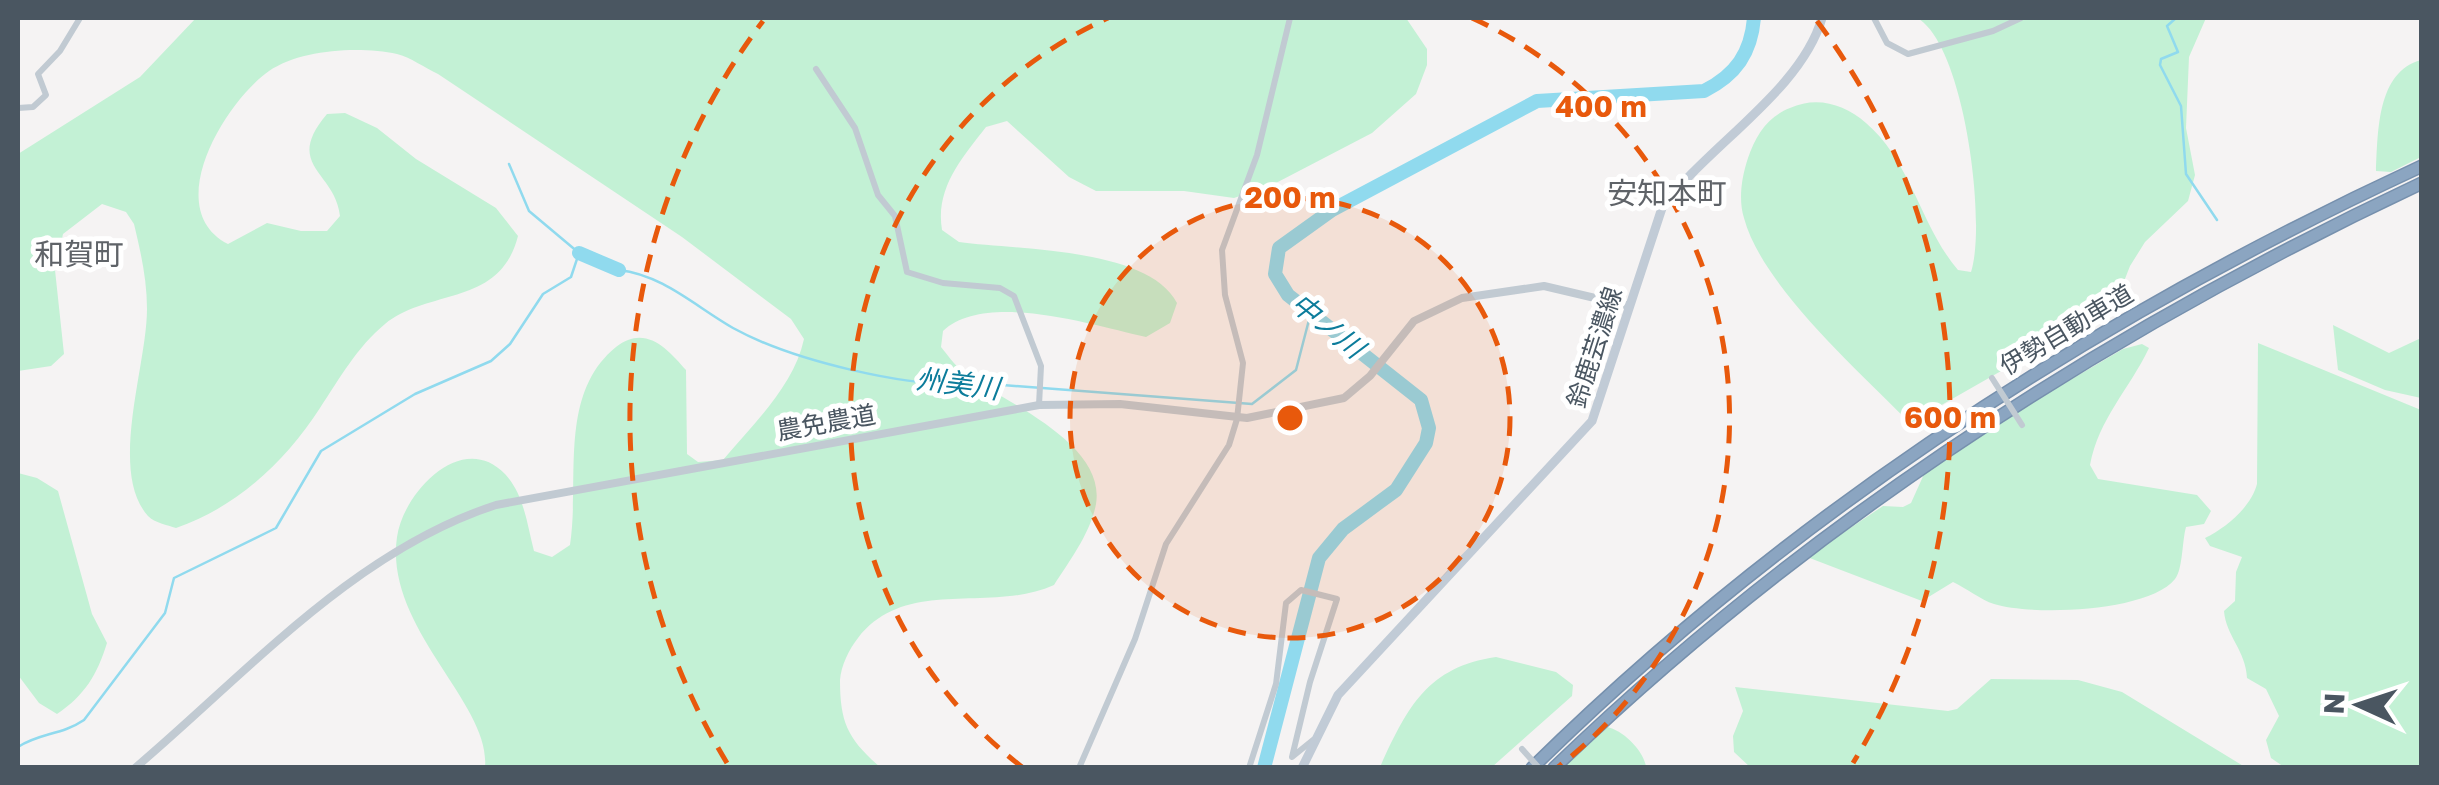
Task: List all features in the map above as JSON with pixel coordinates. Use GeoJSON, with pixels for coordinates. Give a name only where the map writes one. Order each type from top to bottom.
{"type":"FeatureCollection","features":[{"type":"Feature","properties":{"kind":"highway","name":"伊勢自動車道"},"geometry":{"type":"LineString","coordinates":[[1536,768],[1668,642],[1765,562],[1980,408],[2194,279],[2422,166]]}},
{"type":"Feature","properties":{"kind":"highway","name":"伊勢自動車道"},"geometry":{"type":"LineString","coordinates":[[1554,768],[1764,583],[1874,498],[1970,433],[2201,293],[2422,183]]}},
{"type":"Feature","properties":{"kind":"main road","name":"鈴鹿芸濃線"},"geometry":{"type":"LineString","coordinates":[[1302,768],[1338,695],[1592,422],[1662,208],[1679,184],[1791,73],[1809,51],[1822,18]]}},
{"type":"Feature","properties":{"kind":"street"},"geometry":{"type":"LineString","coordinates":[[18,108],[33,107],[46,95],[38,74],[60,51],[80,18]]}},
{"type":"Feature","properties":{"kind":"street"},"geometry":{"type":"LineString","coordinates":[[1079,768],[1130,650],[1166,544],[1229,445],[1238,414],[1243,363],[1225,294],[1222,250],[1257,155],[1290,18]]}},
{"type":"Feature","properties":{"kind":"street"},"geometry":{"type":"LineString","coordinates":[[1874,18],[1887,43],[1908,54],[1994,31],[2022,18]]}},
{"type":"Feature","properties":{"kind":"street"},"geometry":{"type":"LineString","coordinates":[[816,69],[854,128],[878,195],[895,216],[907,272],[943,283],[1000,288],[1014,296],[1040,366],[1039,405]]}},
{"type":"Feature","properties":{"kind":"street","name":"農免農道"},"geometry":{"type":"LineString","coordinates":[[134,768],[372,566],[458,517],[530,497],[1039,405],[1120,404],[1238,414],[1344,398],[1370,376],[1389,349],[1426,312],[1462,298],[1544,286],[1629,306]]}},
{"type":"Feature","properties":{"kind":"street"},"geometry":{"type":"LineString","coordinates":[[1992,378],[2022,425]]}},
{"type":"Feature","properties":{"kind":"street"},"geometry":{"type":"LineString","coordinates":[[1249,768],[1276,684],[1286,603],[1300,590],[1337,599],[1292,756],[1316,738]]}},
{"type":"Feature","properties":{"kind":"street"},"geometry":{"type":"LineString","coordinates":[[1522,749],[1536,768]]}},
{"type":"Feature","properties":{"kind":"green space"},"geometry":{"type":"Polygon","coordinates":[[[196,18],[1406,18],[1427,49],[1427,65],[1416,94],[1372,133],[1274,184],[1234,198],[1184,191],[1096,191],[1069,177],[1007,121],[986,127],[952,174],[943,201],[942,230],[959,242],[1110,261],[1139,271],[1162,285],[1177,303],[1170,323],[1146,337],[1069,319],[1012,312],[962,319],[943,331],[941,347],[963,372],[1050,427],[1086,462],[1095,482],[1096,504],[1084,536],[1054,585],[1003,597],[950,599],[900,608],[878,619],[858,638],[842,669],[842,708],[853,739],[880,767],[485,767],[482,742],[472,717],[406,602],[397,570],[397,537],[410,502],[437,472],[454,463],[471,459],[488,462],[505,474],[517,491],[534,551],[552,557],[570,545],[575,439],[586,388],[598,366],[616,347],[627,340],[646,338],[663,347],[686,370],[687,454],[698,462],[723,460],[782,388],[804,339],[791,319],[682,237],[438,74],[402,55],[382,52],[331,51],[297,58],[269,71],[252,86],[219,130],[199,182],[200,207],[208,228],[228,244],[267,223],[301,231],[327,231],[340,216],[330,188],[310,157],[310,146],[327,114],[345,113],[377,128],[416,159],[496,208],[518,236],[509,259],[480,286],[403,313],[375,333],[291,447],[239,495],[176,528],[154,520],[136,497],[131,473],[132,417],[147,309],[134,224],[126,212],[102,204],[63,234],[55,270],[64,354],[51,366],[18,371],[18,154],[140,77],[196,18]]]}},
{"type":"Feature","properties":{"kind":"green space"},"geometry":{"type":"Polygon","coordinates":[[[1917,18],[2206,18],[2189,57],[2186,128],[2195,175],[2188,201],[2145,242],[2130,266],[2112,312],[2099,315],[1910,423],[1840,354],[1770,272],[1744,218],[1741,195],[1748,158],[1769,122],[1800,104],[1820,102],[1839,107],[1858,116],[1881,138],[1945,253],[1958,270],[1971,272],[1976,215],[1968,136],[1948,61],[1933,34],[1917,18]]]}},
{"type":"Feature","properties":{"kind":"green space"},"geometry":{"type":"Polygon","coordinates":[[[2421,60],[2421,157],[2391,172],[2376,171],[2380,121],[2388,90],[2407,67],[2421,60]]]}},
{"type":"Feature","properties":{"kind":"green space"},"geometry":{"type":"Polygon","coordinates":[[[2333,325],[2389,353],[2421,338],[2421,398],[2385,390],[2338,370],[2333,325]]]}},
{"type":"Feature","properties":{"kind":"green space"},"geometry":{"type":"Polygon","coordinates":[[[2258,343],[2421,410],[2421,767],[2284,767],[2271,758],[2266,740],[2279,716],[2266,689],[2247,678],[2224,611],[2235,601],[2236,572],[2242,557],[2210,546],[2205,538],[2237,516],[2257,484],[2258,343]]]}},
{"type":"Feature","properties":{"kind":"green space"},"geometry":{"type":"Polygon","coordinates":[[[2142,344],[2149,348],[2107,418],[2090,465],[2098,479],[2197,495],[2211,511],[2204,524],[2186,527],[2178,574],[2161,590],[2116,605],[2035,610],[1994,604],[1953,582],[1922,601],[1807,557],[1883,506],[1903,507],[1911,503],[1925,472],[2010,415],[2123,349],[2142,344]]]}},
{"type":"Feature","properties":{"kind":"green space"},"geometry":{"type":"Polygon","coordinates":[[[18,473],[37,478],[58,491],[92,614],[107,643],[89,683],[57,714],[39,703],[18,675],[18,473]]]}},
{"type":"Feature","properties":{"kind":"green space"},"geometry":{"type":"Polygon","coordinates":[[[1496,657],[1556,672],[1573,685],[1572,696],[1492,767],[1380,767],[1400,726],[1422,694],[1453,670],[1496,657]]]}},
{"type":"Feature","properties":{"kind":"green space"},"geometry":{"type":"Polygon","coordinates":[[[1991,679],[2078,680],[2122,692],[2245,767],[1751,768],[1734,752],[1733,736],[1743,711],[1735,687],[1948,711],[1957,709],[1991,679]]]}},
{"type":"Feature","properties":{"kind":"green space"},"geometry":{"type":"Polygon","coordinates":[[[1607,727],[1632,742],[1646,767],[1563,768],[1607,727]]]}},
{"type":"Feature","properties":{"kind":"waterway","name":"中ノ川"},"geometry":{"type":"LineString","coordinates":[[1264,768],[1319,558],[1343,529],[1396,490],[1426,443],[1429,428],[1421,400],[1288,295],[1275,274],[1279,248],[1332,210],[1537,101],[1704,91],[1725,78],[1740,62],[1754,18]]}},
{"type":"Feature","properties":{"kind":"waterway"},"geometry":{"type":"LineString","coordinates":[[2176,18],[2167,26],[2178,52],[2161,59],[2160,65],[2181,106],[2186,174],[2217,220]]}},
{"type":"Feature","properties":{"kind":"waterway"},"geometry":{"type":"LineString","coordinates":[[18,747],[84,720],[165,613],[174,578],[276,528],[321,451],[415,394],[491,361],[510,344],[543,294],[571,277],[579,253],[529,211],[509,164]]}},
{"type":"Feature","properties":{"kind":"waterway","name":"州美川"},"geometry":{"type":"LineString","coordinates":[[579,253],[619,270]]}},
{"type":"Feature","properties":{"kind":"waterway","name":"州美川"},"geometry":{"type":"LineString","coordinates":[[619,270],[665,285],[733,328],[786,351],[852,370],[950,384],[1252,404],[1296,370],[1310,316]]}},
{"type":"Feature","properties":{"kind":"district","name":"安知本町"},"geometry":{"type":"Point","coordinates":[1667,193]}},
{"type":"Feature","properties":{"kind":"district","name":"和賀町"},"geometry":{"type":"Point","coordinates":[79,254]}}]}
